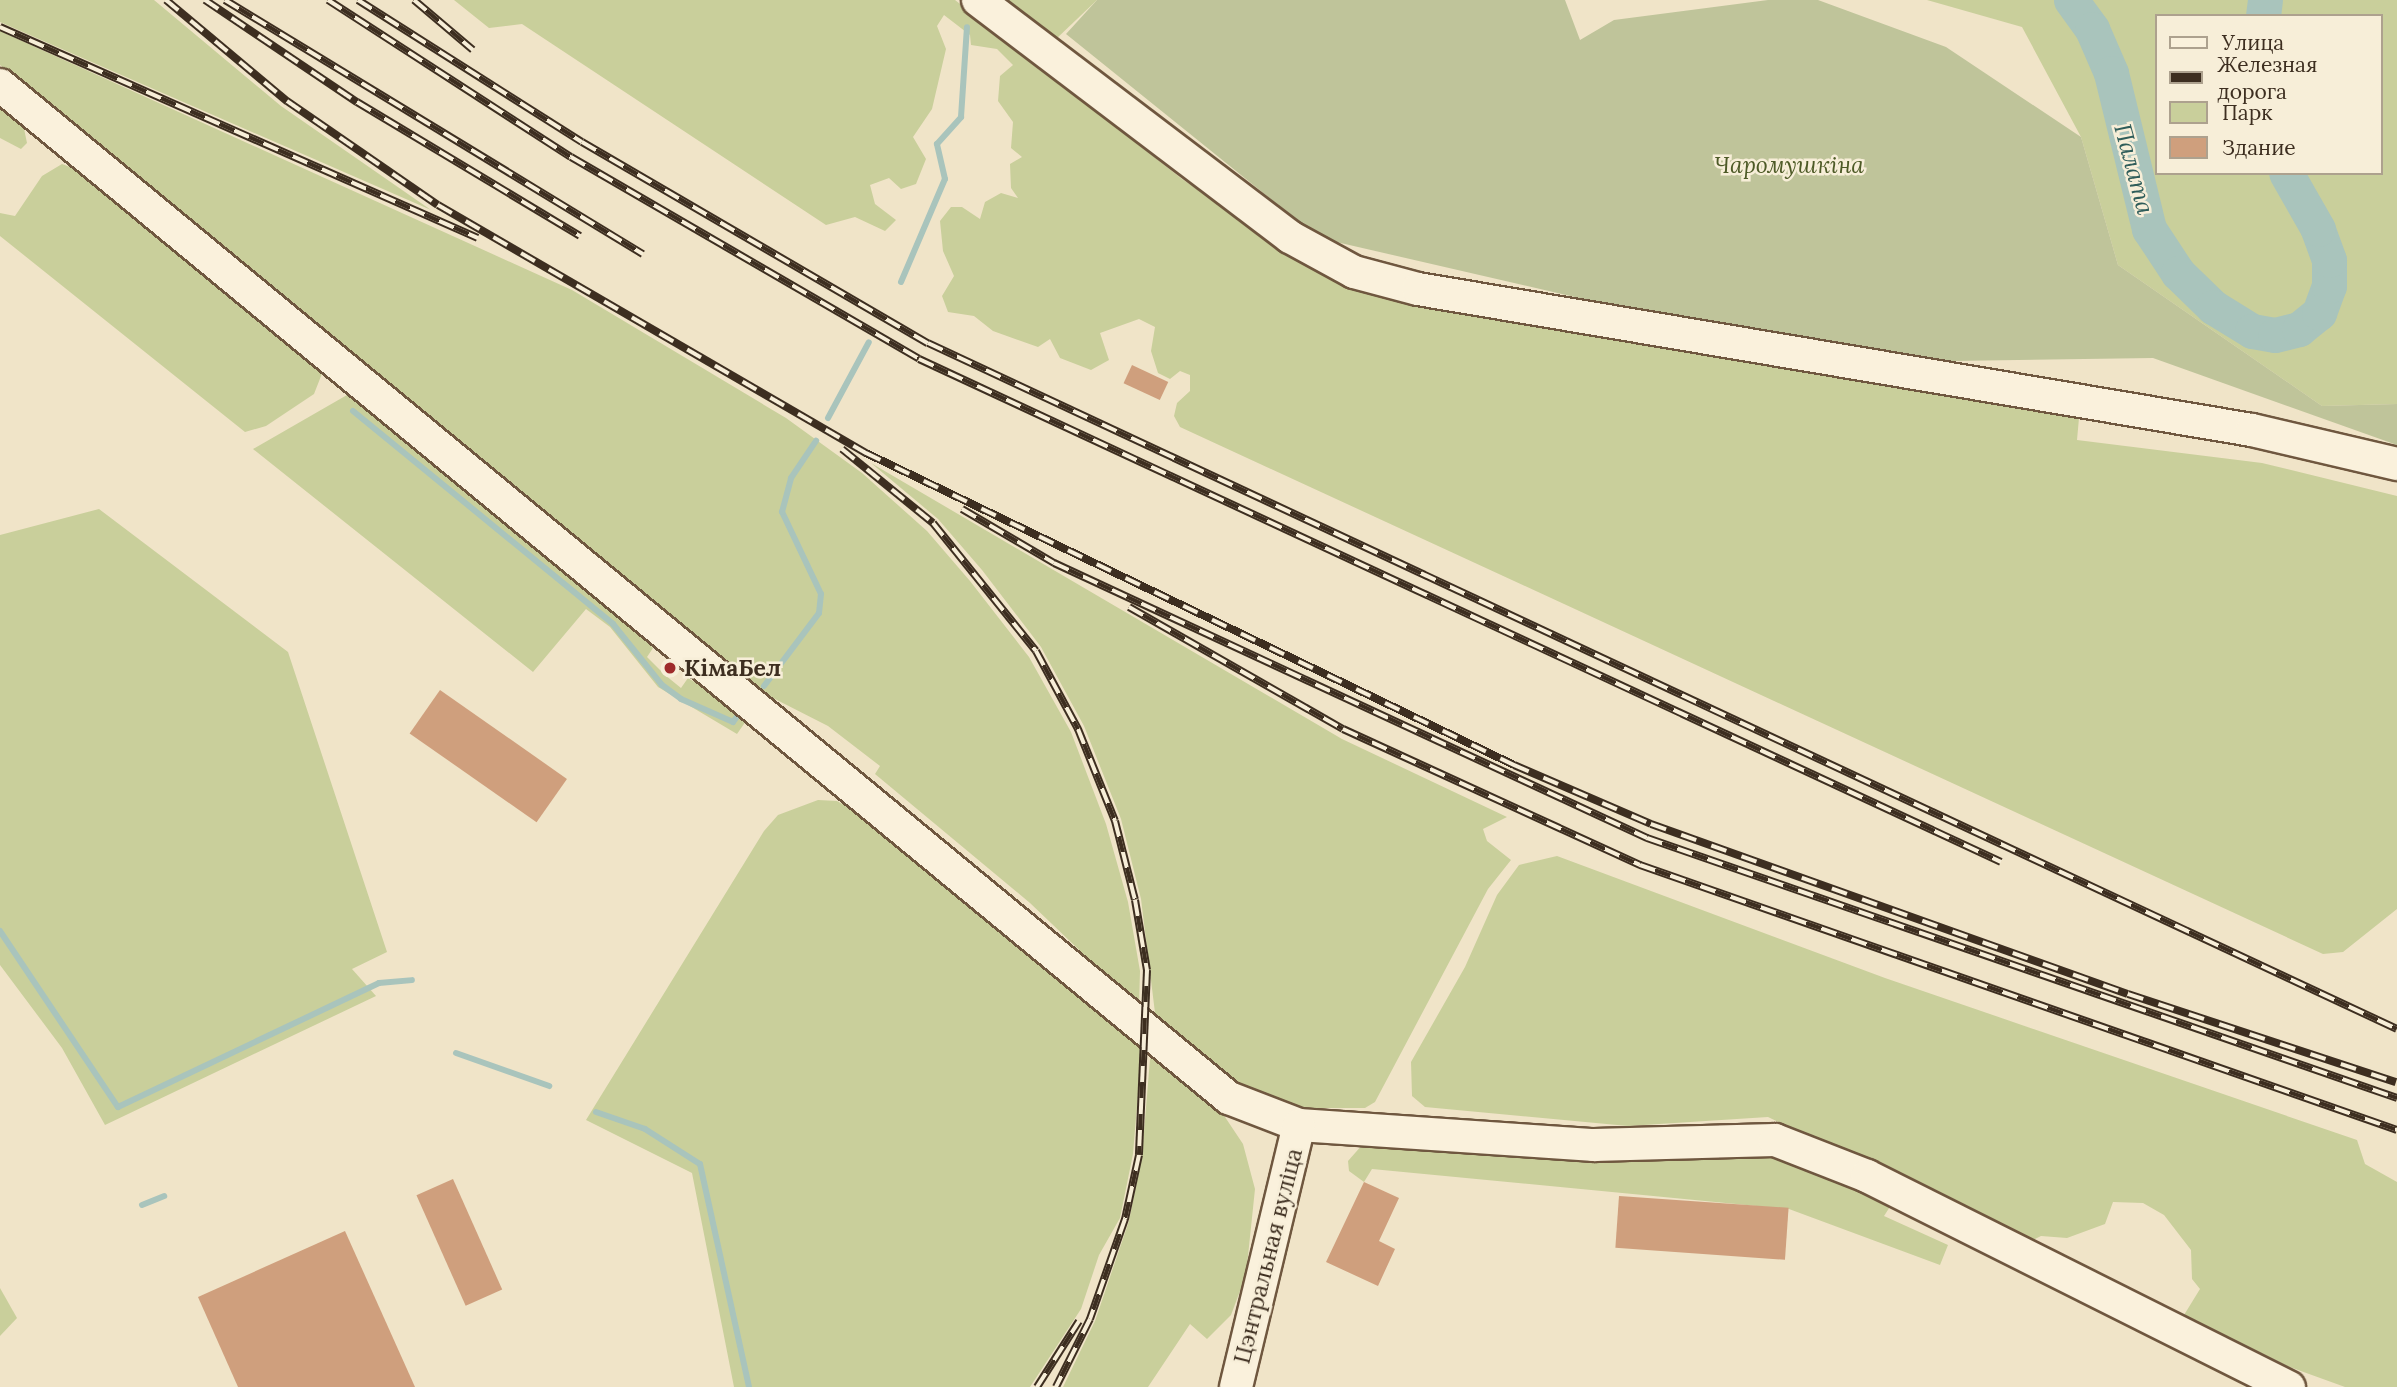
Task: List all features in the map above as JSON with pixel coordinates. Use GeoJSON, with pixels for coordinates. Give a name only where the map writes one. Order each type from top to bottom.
{"type":"FeatureCollection","features":[{"type":"Feature","properties":{"kind":"street"},"geometry":{"type":"LineString","coordinates":[[978,0],[1290,237],[1354,272],[1418,289],[2252,430],[2397,464]]}},
{"type":"Feature","properties":{"kind":"street"},"geometry":{"type":"LineString","coordinates":[[0,85],[1163,1047],[1229,1098],[1299,1125],[1594,1145],[1774,1140],[1867,1176],[2289,1387]]}},
{"type":"Feature","properties":{"kind":"street","name":"Цэнтральная вуліца"},"geometry":{"type":"LineString","coordinates":[[1236,1387],[1299,1125]]}},
{"type":"Feature","properties":{"kind":"green space"},"geometry":{"type":"Polygon","coordinates":[[[0,0],[154,0],[281,106],[431,210],[0,22],[0,0]]]}},
{"type":"Feature","properties":{"kind":"green space"},"geometry":{"type":"Polygon","coordinates":[[[454,0],[955,0],[1182,179],[1282,247],[1354,285],[1477,316],[2079,418],[2077,440],[2262,463],[2397,496],[2397,909],[2343,952],[2323,954],[1180,427],[1174,416],[1177,403],[1190,391],[1190,375],[1180,371],[1170,379],[1158,373],[1151,351],[1155,327],[1139,319],[1100,333],[1109,360],[1091,370],[1060,358],[1050,339],[1038,347],[993,331],[974,316],[948,312],[942,296],[954,276],[943,251],[940,221],[951,207],[962,207],[980,219],[985,202],[1001,193],[1018,198],[1011,188],[1010,164],[1022,157],[1011,148],[1013,122],[998,101],[1000,76],[1013,65],[997,49],[971,45],[970,35],[944,15],[937,26],[946,49],[932,109],[913,137],[926,159],[916,184],[901,189],[889,178],[870,185],[875,204],[896,220],[885,231],[855,217],[826,225],[522,24],[489,28],[454,0]]]}},
{"type":"Feature","properties":{"kind":"green space"},"geometry":{"type":"Polygon","coordinates":[[[1001,0],[1097,0],[1055,40],[1001,0]]]}},
{"type":"Feature","properties":{"kind":"green space","name":"Чаромушкіна"},"geometry":{"type":"Polygon","coordinates":[[[1097,0],[1565,0],[1580,40],[1614,20],[1768,0],[1818,0],[1946,47],[2081,137],[2118,265],[2322,406],[2397,404],[2397,445],[2153,358],[1952,361],[1592,301],[1319,238],[1066,34],[1097,0]]]}},
{"type":"Feature","properties":{"kind":"green space"},"geometry":{"type":"Polygon","coordinates":[[[1927,0],[2397,0],[2397,404],[2322,406],[2118,265],[2081,137],[2022,27],[1927,0]]]}},
{"type":"Feature","properties":{"kind":"green space"},"geometry":{"type":"Polygon","coordinates":[[[0,31],[572,290],[786,418],[862,473],[927,531],[970,581],[1029,657],[1071,732],[1106,824],[1128,902],[1140,971],[1139,1007],[1030,903],[875,774],[880,766],[828,726],[771,697],[0,65],[0,31]]]}},
{"type":"Feature","properties":{"kind":"green space"},"geometry":{"type":"Polygon","coordinates":[[[0,100],[22,119],[27,143],[21,149],[0,138],[0,100]]]}},
{"type":"Feature","properties":{"kind":"green space"},"geometry":{"type":"Polygon","coordinates":[[[62,164],[86,173],[323,371],[314,394],[266,426],[245,432],[0,236],[0,213],[15,216],[42,176],[62,164]]]}},
{"type":"Feature","properties":{"kind":"green space"},"geometry":{"type":"Polygon","coordinates":[[[347,395],[360,398],[616,609],[653,648],[647,657],[681,688],[688,678],[732,705],[746,721],[737,734],[658,687],[610,627],[586,609],[533,672],[253,449],[347,395]]]}},
{"type":"Feature","properties":{"kind":"green space"},"geometry":{"type":"Polygon","coordinates":[[[871,463],[1342,739],[1507,817],[1483,829],[1487,841],[1511,860],[1488,889],[1375,1102],[1365,1108],[1303,1108],[1236,1083],[1156,1021],[1141,899],[1121,819],[1084,726],[1041,647],[982,570],[938,519],[871,463]]]}},
{"type":"Feature","properties":{"kind":"green space"},"geometry":{"type":"Polygon","coordinates":[[[99,509],[288,652],[387,952],[352,969],[376,996],[105,1125],[62,1048],[0,965],[0,535],[99,509]]]}},
{"type":"Feature","properties":{"kind":"green space"},"geometry":{"type":"Polygon","coordinates":[[[818,800],[837,801],[856,812],[1142,1045],[1133,1154],[1120,1218],[1099,1255],[1081,1309],[1030,1387],[734,1387],[692,1173],[586,1120],[764,831],[778,815],[818,800]]]}},
{"type":"Feature","properties":{"kind":"green space"},"geometry":{"type":"Polygon","coordinates":[[[1557,856],[1885,978],[2357,1140],[2365,1164],[2397,1182],[2397,1387],[2345,1387],[2287,1366],[2184,1315],[2200,1289],[2192,1279],[2191,1250],[2164,1215],[2143,1203],[2113,1202],[2105,1224],[2067,1238],[2041,1236],[2029,1242],[1768,1117],[1628,1126],[1425,1107],[1412,1096],[1411,1062],[1465,967],[1497,895],[1519,865],[1557,856]]]}},
{"type":"Feature","properties":{"kind":"green space"},"geometry":{"type":"Polygon","coordinates":[[[1156,1056],[1219,1108],[1243,1144],[1255,1189],[1246,1275],[1231,1315],[1207,1339],[1190,1324],[1148,1387],[1063,1387],[1095,1321],[1129,1221],[1142,1156],[1150,1059],[1156,1056]]]}},
{"type":"Feature","properties":{"kind":"green space"},"geometry":{"type":"Polygon","coordinates":[[[1363,1144],[1774,1152],[1893,1202],[1884,1216],[1948,1245],[1940,1265],[1789,1209],[1372,1169],[1364,1182],[1349,1171],[1348,1161],[1363,1144]]]}},
{"type":"Feature","properties":{"kind":"green space"},"geometry":{"type":"Polygon","coordinates":[[[0,1288],[17,1318],[0,1336],[0,1288]]]}},
{"type":"Feature","properties":{"kind":"building"},"geometry":{"type":"Polygon","coordinates":[[[1132,365],[1168,382],[1160,400],[1124,383],[1132,365]]]}},
{"type":"Feature","properties":{"kind":"building"},"geometry":{"type":"Polygon","coordinates":[[[440,690],[567,779],[537,822],[410,733],[440,690]]]}},
{"type":"Feature","properties":{"kind":"building"},"geometry":{"type":"Polygon","coordinates":[[[453,1179],[502,1290],[466,1306],[416,1195],[453,1179]]]}},
{"type":"Feature","properties":{"kind":"building"},"geometry":{"type":"Polygon","coordinates":[[[1364,1182],[1399,1198],[1379,1241],[1395,1249],[1378,1286],[1326,1262],[1364,1182]]]}},
{"type":"Feature","properties":{"kind":"building"},"geometry":{"type":"Polygon","coordinates":[[[1619,1196],[1789,1208],[1785,1260],[1615,1248],[1619,1196]]]}},
{"type":"Feature","properties":{"kind":"building"},"geometry":{"type":"Polygon","coordinates":[[[345,1231],[415,1387],[238,1387],[198,1297],[345,1231]]]}},
{"type":"Feature","properties":{"kind":"waterway","name":"Палата"},"geometry":{"type":"LineString","coordinates":[[2071,0],[2092,29],[2111,73],[2149,229],[2178,273],[2213,307],[2252,331],[2275,335],[2299,329],[2319,313],[2329,286],[2329,260],[2318,229],[2287,175]]}},
{"type":"Feature","properties":{"kind":"waterway","name":"Палата"},"geometry":{"type":"LineString","coordinates":[[2263,14],[2265,0]]}},
{"type":"Feature","properties":{"kind":"waterway"},"geometry":{"type":"LineString","coordinates":[[901,282],[945,179],[937,144],[961,117],[967,27]]}},
{"type":"Feature","properties":{"kind":"waterway"},"geometry":{"type":"LineString","coordinates":[[828,418],[869,342]]}},
{"type":"Feature","properties":{"kind":"waterway"},"geometry":{"type":"LineString","coordinates":[[353,411],[613,624],[662,685],[681,699],[733,722],[736,718]]}},
{"type":"Feature","properties":{"kind":"waterway"},"geometry":{"type":"LineString","coordinates":[[764,686],[819,613],[821,594],[782,512],[791,478],[816,441]]}},
{"type":"Feature","properties":{"kind":"waterway"},"geometry":{"type":"LineString","coordinates":[[0,931],[118,1107],[379,983],[412,980]]}},
{"type":"Feature","properties":{"kind":"waterway"},"geometry":{"type":"LineString","coordinates":[[456,1053],[549,1086]]}},
{"type":"Feature","properties":{"kind":"waterway"},"geometry":{"type":"LineString","coordinates":[[596,1112],[645,1129],[700,1164],[749,1387]]}},
{"type":"Feature","properties":{"kind":"waterway"},"geometry":{"type":"LineString","coordinates":[[142,1205],[164,1196]]}},
{"type":"Feature","properties":{"kind":"railway"},"geometry":{"type":"LineString","coordinates":[[166,0],[287,101],[438,205],[866,453],[1514,765],[1651,824],[2128,994],[2396,1082]]}},
{"type":"Feature","properties":{"kind":"railway"},"geometry":{"type":"LineString","coordinates":[[205,0],[357,102],[580,236]]}},
{"type":"Feature","properties":{"kind":"railway"},"geometry":{"type":"LineString","coordinates":[[225,0],[643,254]]}},
{"type":"Feature","properties":{"kind":"railway"},"geometry":{"type":"LineString","coordinates":[[328,0],[571,157],[919,359],[2001,862]]}},
{"type":"Feature","properties":{"kind":"railway"},"geometry":{"type":"LineString","coordinates":[[358,0],[582,142],[928,343],[2397,1029]]}},
{"type":"Feature","properties":{"kind":"railway"},"geometry":{"type":"LineString","coordinates":[[414,0],[473,50]]}},
{"type":"Feature","properties":{"kind":"railway"},"geometry":{"type":"LineString","coordinates":[[0,27],[478,238]]}},
{"type":"Feature","properties":{"kind":"railway"},"geometry":{"type":"LineString","coordinates":[[842,449],[933,523],[1036,651],[1078,729],[1115,821],[1135,900],[1147,970],[1139,1155],[1125,1219],[1090,1319],[1056,1387]]}},
{"type":"Feature","properties":{"kind":"railway"},"geometry":{"type":"LineString","coordinates":[[962,509],[1054,563],[1647,838],[2397,1098]]}},
{"type":"Feature","properties":{"kind":"railway"},"geometry":{"type":"LineString","coordinates":[[1129,607],[1343,729],[1640,865],[2397,1130]]}},
{"type":"Feature","properties":{"kind":"railway"},"geometry":{"type":"LineString","coordinates":[[1037,1387],[1079,1321]]}},
{"type":"Feature","properties":{"kind":"place","name":"КімаБел"},"geometry":{"type":"Point","coordinates":[670,668]}}]}
